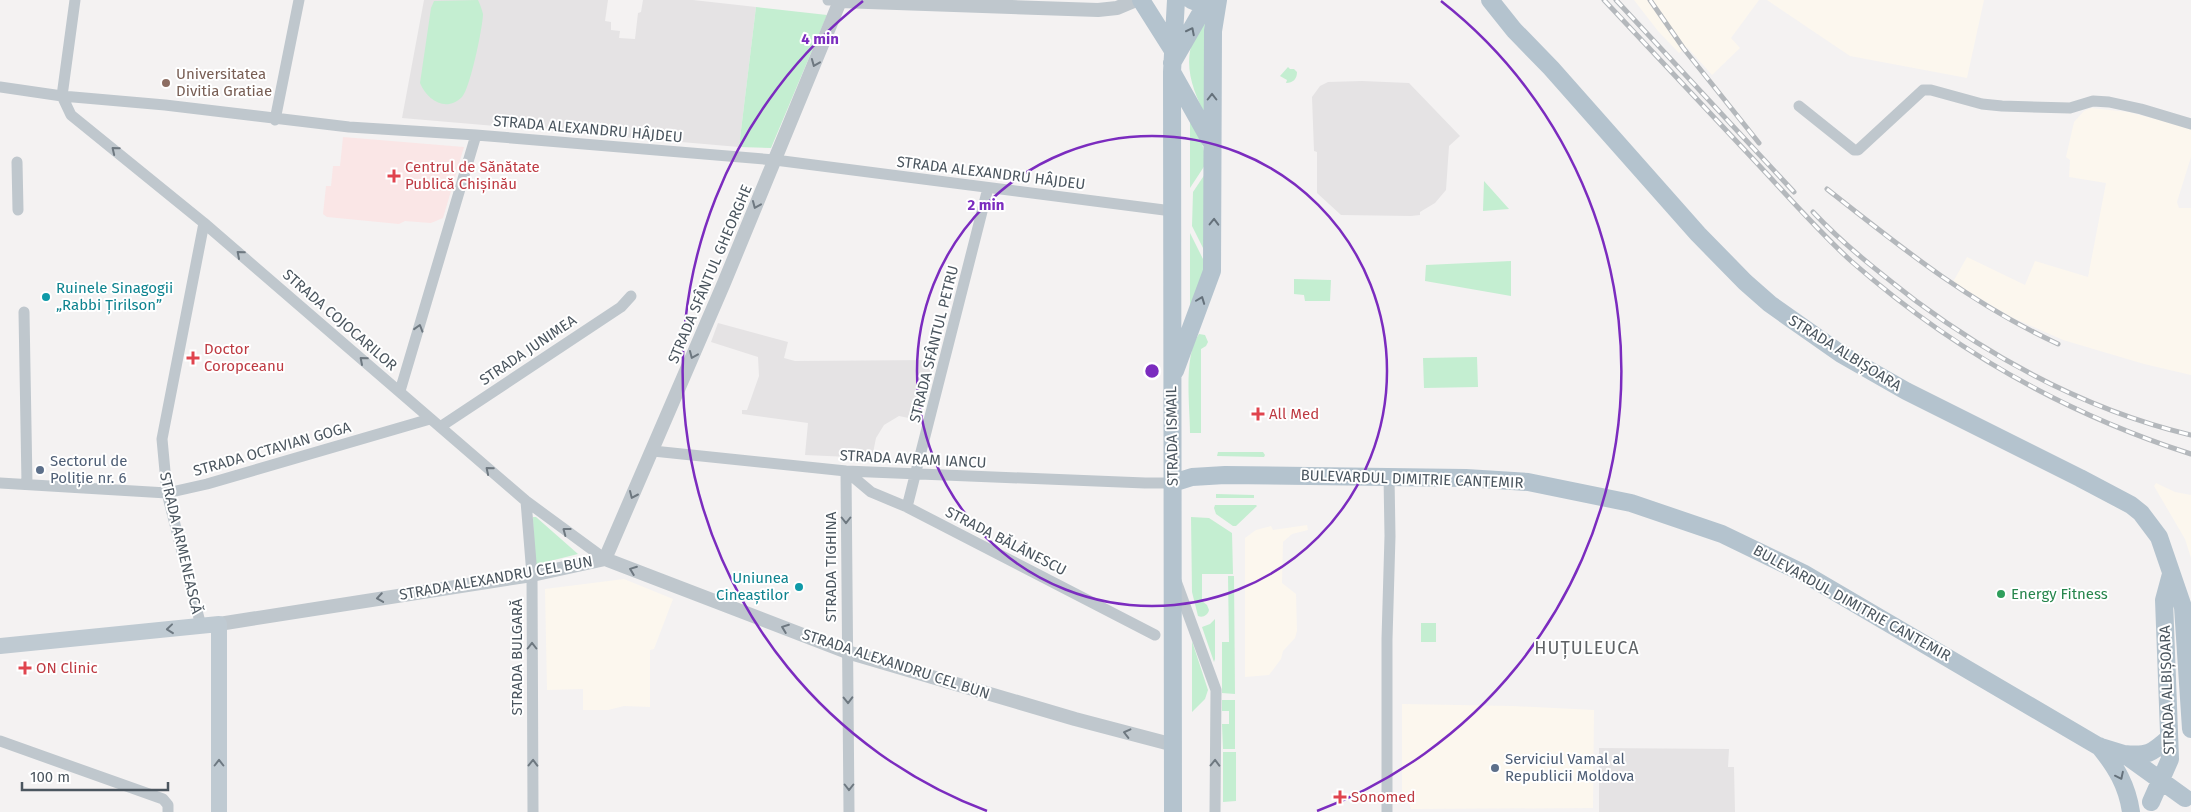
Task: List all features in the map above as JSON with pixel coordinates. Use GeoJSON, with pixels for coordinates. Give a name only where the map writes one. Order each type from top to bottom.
{"type":"FeatureCollection","features":[{"type":"Feature","properties":{"kind":"main road"},"geometry":{"type":"LineString","coordinates":[[1141,0],[1212,145]]}},
{"type":"Feature","properties":{"kind":"main road","name":"STRADA ISMAIL"},"geometry":{"type":"LineString","coordinates":[[1173,812],[1172,61],[1176,0]]}},
{"type":"Feature","properties":{"kind":"main road"},"geometry":{"type":"LineString","coordinates":[[1191,0],[1196,2],[1202,0]]}},
{"type":"Feature","properties":{"kind":"main road"},"geometry":{"type":"LineString","coordinates":[[1172,61],[1211,0]]}},
{"type":"Feature","properties":{"kind":"main road"},"geometry":{"type":"LineString","coordinates":[[1171,380],[1212,271],[1214,176],[1212,145],[1213,31],[1218,0]]}},
{"type":"Feature","properties":{"kind":"main road","name":"STRADA ALBIȘOARA"},"geometry":{"type":"LineString","coordinates":[[1476,0],[1514,30]]}},
{"type":"Feature","properties":{"kind":"main road","name":"STRADA ALBIȘOARA"},"geometry":{"type":"LineString","coordinates":[[1490,0],[1514,30],[1551,68],[1721,259],[1770,304],[1841,354],[1906,390],[2131,505],[2148,521],[2159,537],[2183,607],[2191,729]]}},
{"type":"Feature","properties":{"kind":"main road","name":"BULEVARDUL DIMITRIE CANTEMIR"},"geometry":{"type":"LineString","coordinates":[[1173,483],[1192,476],[1225,475],[1389,476],[1508,480],[1548,486],[1631,504],[1705,528],[1748,545],[1803,573],[2098,746],[2124,754],[2188,799]]}},
{"type":"Feature","properties":{"kind":"main road","name":"STRADA ALBIȘOARA"},"geometry":{"type":"LineString","coordinates":[[2146,807],[2161,781],[2170,759],[2164,600],[2171,574]]}},
{"type":"Feature","properties":{"kind":"main road","name":"STRADA ALEXANDRU CEL BUN"},"geometry":{"type":"LineString","coordinates":[[0,646],[219,624]]}},
{"type":"Feature","properties":{"kind":"main road","name":"STRADA ARMENEASCĂ"},"geometry":{"type":"LineString","coordinates":[[219,624],[219,812]]}},
{"type":"Feature","properties":{"kind":"main road"},"geometry":{"type":"LineString","coordinates":[[2124,754],[2144,756],[2153,753],[2169,738]]}},
{"type":"Feature","properties":{"kind":"main road","name":"BULEVARDUL DIMITRIE CANTEMIR"},"geometry":{"type":"LineString","coordinates":[[2098,746],[2122,777],[2131,812]]}},
{"type":"Feature","properties":{"kind":"main road"},"geometry":{"type":"LineString","coordinates":[[2146,807],[2165,796],[2188,799]]}},
{"type":"Feature","properties":{"kind":"street"},"geometry":{"type":"LineString","coordinates":[[62,96],[75,0]]}},
{"type":"Feature","properties":{"kind":"street"},"geometry":{"type":"LineString","coordinates":[[275,120],[299,0]]}},
{"type":"Feature","properties":{"kind":"street"},"geometry":{"type":"LineString","coordinates":[[836,0],[1098,10],[1136,0]]}},
{"type":"Feature","properties":{"kind":"street","name":"STRADA SFÂNTUL GHEORGHE"},"geometry":{"type":"LineString","coordinates":[[605,559],[653,451],[775,160],[836,0]]}},
{"type":"Feature","properties":{"kind":"street","name":"STRADA ALEXANDRU HÂJDEU"},"geometry":{"type":"LineString","coordinates":[[0,87],[62,96],[165,105],[275,120],[349,127],[476,135],[775,160],[1172,211]]}},
{"type":"Feature","properties":{"kind":"street"},"geometry":{"type":"LineString","coordinates":[[1798,106],[1854,150],[1858,150],[1924,90],[1931,90],[1982,104],[2002,106],[2070,108],[2093,101],[2108,102],[2142,109],[2191,124]]}},
{"type":"Feature","properties":{"kind":"street","name":"STRADA COJOCARILOR"},"geometry":{"type":"LineString","coordinates":[[62,96],[71,115],[204,223],[526,501],[605,559]]}},
{"type":"Feature","properties":{"kind":"street"},"geometry":{"type":"LineString","coordinates":[[400,391],[476,135]]}},
{"type":"Feature","properties":{"kind":"street"},"geometry":{"type":"LineString","coordinates":[[17,162],[18,210]]}},
{"type":"Feature","properties":{"kind":"street","name":"STRADA SFÂNTUL PETRU"},"geometry":{"type":"LineString","coordinates":[[907,507],[917,474],[988,188]]}},
{"type":"Feature","properties":{"kind":"street","name":"STRADA ARMENEASCĂ"},"geometry":{"type":"LineString","coordinates":[[200,626],[167,493],[162,439],[204,223]]}},
{"type":"Feature","properties":{"kind":"street","name":"STRADA JUNIMEA"},"geometry":{"type":"LineString","coordinates":[[440,428],[621,307],[631,296]]}},
{"type":"Feature","properties":{"kind":"street"},"geometry":{"type":"LineString","coordinates":[[24,312],[27,484]]}},
{"type":"Feature","properties":{"kind":"street","name":"STRADA OCTAVIAN GOGA"},"geometry":{"type":"LineString","coordinates":[[0,483],[167,493],[207,484],[430,419]]}},
{"type":"Feature","properties":{"kind":"street","name":"STRADA AVRAM IANCU"},"geometry":{"type":"LineString","coordinates":[[653,451],[846,471],[1173,483]]}},
{"type":"Feature","properties":{"kind":"street","name":"STRADA BĂLĂNESCU"},"geometry":{"type":"LineString","coordinates":[[846,471],[871,492],[907,507],[1155,635]]}},
{"type":"Feature","properties":{"kind":"street","name":"STRADA TIGHINA"},"geometry":{"type":"LineString","coordinates":[[846,471],[849,812]]}},
{"type":"Feature","properties":{"kind":"street"},"geometry":{"type":"LineString","coordinates":[[1387,812],[1389,476]]}},
{"type":"Feature","properties":{"kind":"street","name":"STRADA BULGARĂ"},"geometry":{"type":"LineString","coordinates":[[526,501],[532,575],[533,812]]}},
{"type":"Feature","properties":{"kind":"street","name":"STRADA ALEXANDRU CEL BUN"},"geometry":{"type":"LineString","coordinates":[[219,624],[532,575],[605,559],[847,652],[1075,719],[1174,745]]}},
{"type":"Feature","properties":{"kind":"street"},"geometry":{"type":"LineString","coordinates":[[1174,575],[1216,690],[1215,812]]}},
{"type":"Feature","properties":{"kind":"street"},"geometry":{"type":"LineString","coordinates":[[0,741],[163,799],[168,805],[168,812]]}},
{"type":"Feature","properties":{"kind":"shaded area"},"geometry":{"type":"Polygon","coordinates":[[[424,0],[608,0],[605,21],[611,22],[611,30],[620,31],[619,38],[635,39],[638,13],[641,12],[643,0],[693,0],[756,7],[739,147],[402,118],[424,0]]]}},
{"type":"Feature","properties":{"kind":"shaded area"},"geometry":{"type":"Polygon","coordinates":[[[1634,0],[1759,0],[1731,38],[1740,48],[1712,75],[1687,47],[1679,53],[1658,31],[1634,0]]]}},
{"type":"Feature","properties":{"kind":"shaded area"},"geometry":{"type":"Polygon","coordinates":[[[1767,0],[1984,0],[1967,78],[1850,56],[1767,0]]]}},
{"type":"Feature","properties":{"kind":"shaded area"},"geometry":{"type":"Polygon","coordinates":[[[1328,82],[1409,83],[1460,136],[1449,146],[1446,190],[1435,203],[1420,212],[1420,215],[1341,215],[1317,193],[1317,152],[1314,151],[1312,97],[1320,86],[1328,82]]]}},
{"type":"Feature","properties":{"kind":"shaded area"},"geometry":{"type":"Polygon","coordinates":[[[2091,108],[2128,112],[2191,128],[2191,157],[2177,202],[2179,208],[2191,208],[2191,375],[2144,364],[2063,340],[2011,317],[1953,282],[1967,257],[2025,285],[2035,261],[2088,277],[2106,183],[2069,177],[2070,160],[2066,157],[2074,122],[2084,111],[2091,108]]]}},
{"type":"Feature","properties":{"kind":"shaded area","name":"Centrul de Sănătate Publică Chișinău"},"geometry":{"type":"Polygon","coordinates":[[[343,137],[464,147],[443,218],[431,223],[405,221],[399,224],[327,217],[323,214],[326,186],[331,186],[333,166],[340,166],[343,137]]]}},
{"type":"Feature","properties":{"kind":"shaded area"},"geometry":{"type":"Polygon","coordinates":[[[718,323],[788,342],[784,358],[795,361],[933,360],[918,420],[899,416],[884,425],[876,438],[872,458],[805,455],[808,423],[742,414],[742,410],[747,410],[759,376],[758,357],[711,342],[718,323]]]}},
{"type":"Feature","properties":{"kind":"shaded area"},"geometry":{"type":"Polygon","coordinates":[[[2156,483],[2175,492],[2191,495],[2191,558],[2185,539],[2154,486],[2156,483]]]}},
{"type":"Feature","properties":{"kind":"shaded area"},"geometry":{"type":"Polygon","coordinates":[[[1307,525],[1308,530],[1292,534],[1283,542],[1282,583],[1296,594],[1297,631],[1295,638],[1283,651],[1281,659],[1269,675],[1245,677],[1245,538],[1256,530],[1271,526],[1273,530],[1307,525]]]}},
{"type":"Feature","properties":{"kind":"shaded area"},"geometry":{"type":"Polygon","coordinates":[[[624,579],[673,599],[654,649],[650,650],[650,707],[624,706],[608,710],[583,710],[583,689],[547,690],[545,589],[624,579]]]}},
{"type":"Feature","properties":{"kind":"shaded area","name":"Serviciul Vamal al Republicii Moldova"},"geometry":{"type":"Polygon","coordinates":[[[1402,704],[1594,710],[1593,808],[1411,809],[1409,802],[1402,799],[1402,704]]]}},
{"type":"Feature","properties":{"kind":"shaded area"},"geometry":{"type":"Polygon","coordinates":[[[1599,748],[1729,749],[1728,767],[1734,767],[1735,812],[1599,812],[1599,748]]]}},
{"type":"Feature","properties":{"kind":"green space"},"geometry":{"type":"Polygon","coordinates":[[[478,0],[483,14],[476,57],[469,83],[462,97],[456,102],[444,104],[438,102],[427,95],[420,83],[431,8],[434,1],[478,0]]]}},
{"type":"Feature","properties":{"kind":"green space"},"geometry":{"type":"Polygon","coordinates":[[[756,7],[827,15],[771,148],[739,147],[756,7]]]}},
{"type":"Feature","properties":{"kind":"green space"},"geometry":{"type":"Polygon","coordinates":[[[1206,20],[1206,116],[1191,80],[1189,60],[1194,37],[1206,20]]]}},
{"type":"Feature","properties":{"kind":"green space"},"geometry":{"type":"Polygon","coordinates":[[[1288,67],[1294,69],[1297,74],[1293,81],[1286,83],[1287,80],[1280,76],[1288,67]]]}},
{"type":"Feature","properties":{"kind":"green space"},"geometry":{"type":"Polygon","coordinates":[[[1190,118],[1201,140],[1207,162],[1190,188],[1190,118]]]}},
{"type":"Feature","properties":{"kind":"green space"},"geometry":{"type":"Polygon","coordinates":[[[1207,171],[1207,256],[1192,226],[1193,192],[1207,171]]]}},
{"type":"Feature","properties":{"kind":"green space"},"geometry":{"type":"Polygon","coordinates":[[[1484,181],[1509,209],[1483,211],[1484,181]]]}},
{"type":"Feature","properties":{"kind":"green space"},"geometry":{"type":"Polygon","coordinates":[[[1190,233],[1206,265],[1190,307],[1190,233]]]}},
{"type":"Feature","properties":{"kind":"green space"},"geometry":{"type":"Polygon","coordinates":[[[1511,261],[1511,296],[1425,281],[1426,265],[1511,261]]]}},
{"type":"Feature","properties":{"kind":"green space"},"geometry":{"type":"Polygon","coordinates":[[[1294,279],[1331,280],[1330,301],[1305,301],[1304,295],[1294,294],[1294,279]]]}},
{"type":"Feature","properties":{"kind":"green space"},"geometry":{"type":"Polygon","coordinates":[[[1199,334],[1205,335],[1208,342],[1201,349],[1201,433],[1190,433],[1189,368],[1194,344],[1199,334]]]}},
{"type":"Feature","properties":{"kind":"green space"},"geometry":{"type":"Polygon","coordinates":[[[1477,357],[1478,387],[1424,388],[1423,358],[1477,357]]]}},
{"type":"Feature","properties":{"kind":"green space"},"geometry":{"type":"Polygon","coordinates":[[[1218,452],[1263,452],[1265,455],[1264,457],[1217,456],[1218,452]]]}},
{"type":"Feature","properties":{"kind":"green space"},"geometry":{"type":"Polygon","coordinates":[[[1216,494],[1254,495],[1254,498],[1216,498],[1216,494]]]}},
{"type":"Feature","properties":{"kind":"green space"},"geometry":{"type":"Polygon","coordinates":[[[1215,505],[1257,506],[1236,526],[1233,526],[1216,514],[1215,505]]]}},
{"type":"Feature","properties":{"kind":"green space"},"geometry":{"type":"Polygon","coordinates":[[[533,517],[536,517],[578,554],[534,565],[533,517]]]}},
{"type":"Feature","properties":{"kind":"green space"},"geometry":{"type":"Polygon","coordinates":[[[1191,517],[1209,518],[1232,533],[1233,574],[1202,574],[1202,601],[1209,610],[1202,617],[1198,616],[1192,592],[1191,517]]]}},
{"type":"Feature","properties":{"kind":"green space"},"geometry":{"type":"Polygon","coordinates":[[[1228,576],[1234,576],[1235,694],[1222,693],[1222,642],[1229,642],[1228,576]]]}},
{"type":"Feature","properties":{"kind":"green space"},"geometry":{"type":"Polygon","coordinates":[[[1215,619],[1214,662],[1202,627],[1210,624],[1215,619]]]}},
{"type":"Feature","properties":{"kind":"green space"},"geometry":{"type":"Polygon","coordinates":[[[1421,623],[1436,623],[1436,642],[1421,642],[1421,623]]]}},
{"type":"Feature","properties":{"kind":"green space"},"geometry":{"type":"Polygon","coordinates":[[[1192,641],[1208,690],[1205,699],[1192,712],[1192,641]]]}},
{"type":"Feature","properties":{"kind":"green space"},"geometry":{"type":"Polygon","coordinates":[[[1222,700],[1235,700],[1235,749],[1223,749],[1222,724],[1229,724],[1229,711],[1222,711],[1222,700]]]}},
{"type":"Feature","properties":{"kind":"green space"},"geometry":{"type":"Polygon","coordinates":[[[1223,752],[1236,752],[1236,801],[1223,802],[1223,752]]]}},
{"type":"Feature","properties":{"kind":"railway"},"geometry":{"type":"LineString","coordinates":[[1604,0],[1826,237],[1889,293],[1969,350],[2011,375],[2099,419],[2191,454]]}},
{"type":"Feature","properties":{"kind":"railway"},"geometry":{"type":"LineString","coordinates":[[1616,0],[1794,192]]}},
{"type":"Feature","properties":{"kind":"railway"},"geometry":{"type":"LineString","coordinates":[[1650,0],[1684,49],[1759,143]]}},
{"type":"Feature","properties":{"kind":"railway"},"geometry":{"type":"LineString","coordinates":[[1827,189],[1910,254],[1966,293],[1995,311],[2058,344]]}},
{"type":"Feature","properties":{"kind":"railway"},"geometry":{"type":"LineString","coordinates":[[1813,212],[1850,247],[1916,301],[1980,345],[2047,382],[2117,413],[2191,435]]}},
{"type":"Feature","properties":{"kind":"place","name":"Universitatea Divitia Gratiae"},"geometry":{"type":"Point","coordinates":[166,83]}},
{"type":"Feature","properties":{"kind":"place","name":"Centrul de Sănătate Publică Chișinău"},"geometry":{"type":"Point","coordinates":[394,176]}},
{"type":"Feature","properties":{"kind":"place","name":"Ruinele Sinagogii „Rabbi Țirilson”"},"geometry":{"type":"Point","coordinates":[46,297]}},
{"type":"Feature","properties":{"kind":"place","name":"Doctor Coropceanu"},"geometry":{"type":"Point","coordinates":[193,358]}},
{"type":"Feature","properties":{"kind":"place","name":"All Med"},"geometry":{"type":"Point","coordinates":[1258,414]}},
{"type":"Feature","properties":{"kind":"place","name":"Sectorul de Poliție nr. 6"},"geometry":{"type":"Point","coordinates":[40,470]}},
{"type":"Feature","properties":{"kind":"place","name":"Uniunea Cineaștilor"},"geometry":{"type":"Point","coordinates":[799,587]}},
{"type":"Feature","properties":{"kind":"place","name":"Energy Fitness"},"geometry":{"type":"Point","coordinates":[2001,594]}},
{"type":"Feature","properties":{"kind":"place","name":"ON Clinic"},"geometry":{"type":"Point","coordinates":[25,668]}},
{"type":"Feature","properties":{"kind":"place","name":"Serviciul Vamal al Republicii Moldova"},"geometry":{"type":"Point","coordinates":[1495,768]}},
{"type":"Feature","properties":{"kind":"place","name":"Sonomed"},"geometry":{"type":"Point","coordinates":[1340,797]}},
{"type":"Feature","properties":{"kind":"district","name":"HUȚULEUCA"},"geometry":{"type":"Point","coordinates":[1587,648]}}]}
